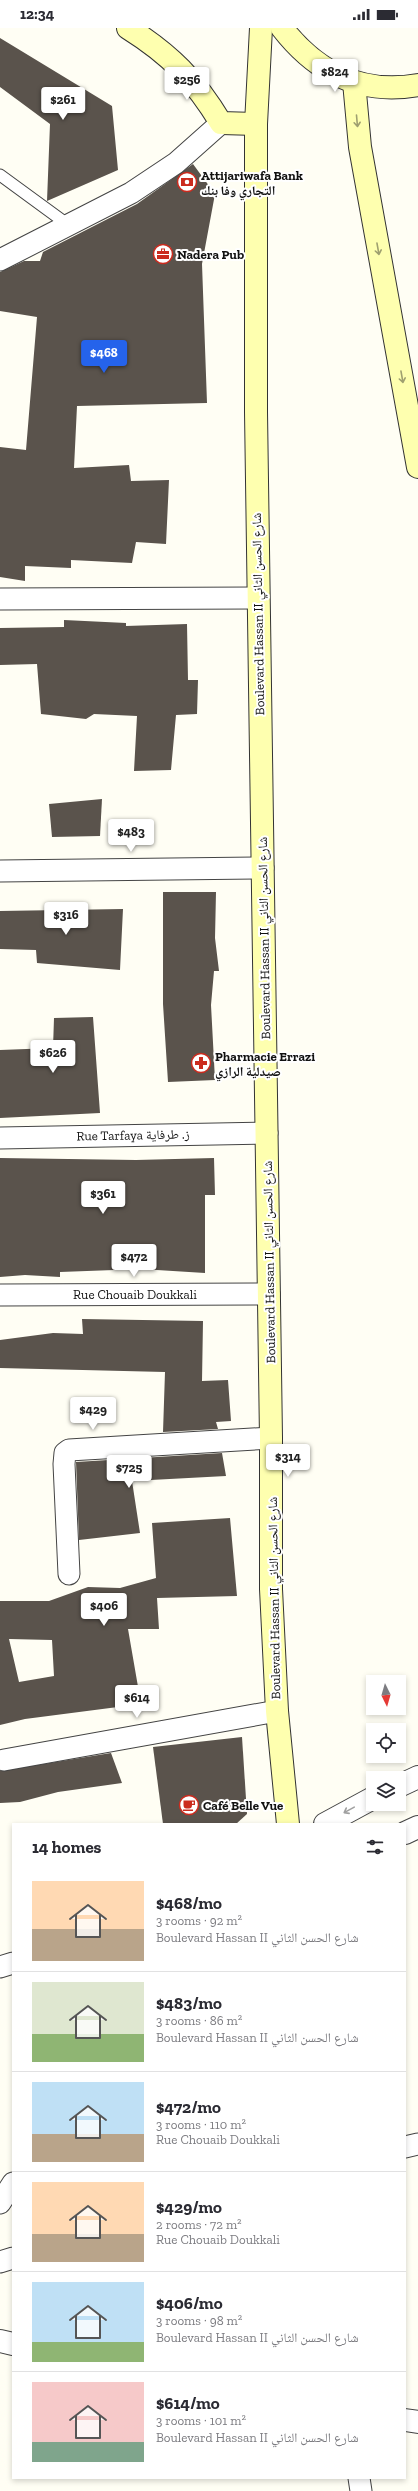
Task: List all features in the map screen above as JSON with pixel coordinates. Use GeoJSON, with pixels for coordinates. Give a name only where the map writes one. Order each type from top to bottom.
{"type":"FeatureCollection","features":[{"type":"Feature","properties":{"kind":"main road"},"geometry":{"type":"LineString","coordinates":[[128,28],[154,44],[178,64],[206,98],[221,123],[256,124]]}},
{"type":"Feature","properties":{"kind":"main road","name":"Boulevard Hassan II شارع الحسن الثاني"},"geometry":{"type":"LineString","coordinates":[[261,28],[256,124],[257,598],[267,1133],[271,1438],[271,1589],[277,1711],[288,1823]]}},
{"type":"Feature","properties":{"kind":"main road"},"geometry":{"type":"LineString","coordinates":[[282,28],[295,45],[313,61],[332,73],[354,82],[379,87],[418,85]]}},
{"type":"Feature","properties":{"kind":"main road"},"geometry":{"type":"LineString","coordinates":[[354,82],[360,147],[418,467]]}},
{"type":"Feature","properties":{"kind":"street"},"geometry":{"type":"LineString","coordinates":[[0,260],[67,224],[112,204],[157,177],[196,147],[221,123]]}},
{"type":"Feature","properties":{"kind":"street"},"geometry":{"type":"LineString","coordinates":[[0,599],[257,598]]}},
{"type":"Feature","properties":{"kind":"street"},"geometry":{"type":"LineString","coordinates":[[0,871],[263,868]]}},
{"type":"Feature","properties":{"kind":"street","name":"Rue Tarfaya ز. طرفاية"},"geometry":{"type":"LineString","coordinates":[[0,1138],[267,1133]]}},
{"type":"Feature","properties":{"kind":"street","name":"Rue Chouaib Doukkali"},"geometry":{"type":"LineString","coordinates":[[0,1295],[269,1294]]}},
{"type":"Feature","properties":{"kind":"street"},"geometry":{"type":"LineString","coordinates":[[70,1574],[64,1464],[65,1453],[69,1450],[271,1438]]}},
{"type":"Feature","properties":{"kind":"street"},"geometry":{"type":"LineString","coordinates":[[4,1760],[277,1711]]}},
{"type":"Feature","properties":{"kind":"street"},"geometry":{"type":"LineString","coordinates":[[406,1783],[418,1777]]}},
{"type":"Feature","properties":{"kind":"street"},"geometry":{"type":"LineString","coordinates":[[327,1823],[366,1802]]}},
{"type":"Feature","properties":{"kind":"street"},"geometry":{"type":"LineString","coordinates":[[406,1833],[418,1827]]}},
{"type":"Feature","properties":{"kind":"street"},"geometry":{"type":"LineString","coordinates":[[0,1967],[12,1963]]}},
{"type":"Feature","properties":{"kind":"street"},"geometry":{"type":"LineString","coordinates":[[406,2147],[418,2144]]}},
{"type":"Feature","properties":{"kind":"street"},"geometry":{"type":"LineString","coordinates":[[0,2203],[12,2185]]}},
{"type":"Feature","properties":{"kind":"street"},"geometry":{"type":"LineString","coordinates":[[0,2262],[12,2258]]}},
{"type":"Feature","properties":{"kind":"street"},"geometry":{"type":"LineString","coordinates":[[0,2342],[12,2344]]}},
{"type":"Feature","properties":{"kind":"street"},"geometry":{"type":"LineString","coordinates":[[406,2420],[418,2422]]}},
{"type":"Feature","properties":{"kind":"street"},"geometry":{"type":"LineString","coordinates":[[359,2479],[361,2491]]}},
{"type":"Feature","properties":{"kind":"lane"},"geometry":{"type":"LineString","coordinates":[[0,175],[67,224]]}},
{"type":"Feature","properties":{"kind":"building"},"geometry":{"type":"Polygon","coordinates":[[[0,38],[112,106],[118,170],[47,201],[50,124],[0,87],[0,38]]]}},
{"type":"Feature","properties":{"kind":"building"},"geometry":{"type":"Polygon","coordinates":[[[193,164],[215,194],[202,264],[207,403],[77,406],[74,468],[129,465],[131,481],[169,480],[166,544],[136,542],[132,563],[71,560],[71,568],[25,566],[25,581],[0,577],[0,447],[26,450],[37,317],[0,311],[0,272],[24,261],[40,261],[43,252],[137,204],[193,164]]]}},
{"type":"Feature","properties":{"kind":"building"},"geometry":{"type":"Polygon","coordinates":[[[64,620],[126,623],[126,626],[187,624],[188,680],[198,680],[197,714],[176,715],[171,770],[134,771],[137,716],[94,714],[86,719],[41,714],[37,664],[0,665],[0,628],[64,627],[64,620]]]}},
{"type":"Feature","properties":{"kind":"building"},"geometry":{"type":"Polygon","coordinates":[[[102,799],[100,836],[52,837],[49,804],[102,799]]]}},
{"type":"Feature","properties":{"kind":"building"},"geometry":{"type":"Polygon","coordinates":[[[163,892],[216,892],[215,938],[219,971],[214,971],[211,1005],[215,1080],[168,1082],[163,1004],[163,892]]]}},
{"type":"Feature","properties":{"kind":"building"},"geometry":{"type":"Polygon","coordinates":[[[123,909],[120,970],[37,963],[36,950],[0,949],[0,911],[123,909]]]}},
{"type":"Feature","properties":{"kind":"building"},"geometry":{"type":"Polygon","coordinates":[[[93,1017],[100,1113],[0,1118],[0,1050],[53,1048],[54,1018],[93,1017]]]}},
{"type":"Feature","properties":{"kind":"building"},"geometry":{"type":"Polygon","coordinates":[[[0,1158],[136,1160],[214,1158],[215,1195],[205,1195],[205,1273],[141,1269],[60,1272],[60,1277],[25,1275],[0,1277],[0,1158]]]}},
{"type":"Feature","properties":{"kind":"building"},"geometry":{"type":"Polygon","coordinates":[[[82,1319],[203,1321],[202,1381],[228,1380],[231,1421],[216,1422],[218,1429],[163,1432],[165,1372],[0,1368],[0,1340],[53,1333],[83,1334],[82,1319]]]}},
{"type":"Feature","properties":{"kind":"building"},"geometry":{"type":"Polygon","coordinates":[[[222,1453],[226,1476],[132,1481],[140,1533],[79,1540],[76,1462],[222,1453]]]}},
{"type":"Feature","properties":{"kind":"building"},"geometry":{"type":"Polygon","coordinates":[[[230,1518],[237,1596],[157,1598],[159,1629],[128,1629],[141,1704],[25,1719],[0,1725],[0,1601],[49,1601],[88,1587],[120,1588],[156,1578],[152,1523],[230,1518]],[[9,1639],[19,1682],[54,1676],[52,1640],[9,1639]]]}},
{"type":"Feature","properties":{"kind":"building"},"geometry":{"type":"Polygon","coordinates":[[[242,1737],[247,1814],[237,1823],[163,1823],[153,1747],[242,1737]]]}},
{"type":"Feature","properties":{"kind":"building"},"geometry":{"type":"Polygon","coordinates":[[[111,1753],[122,1783],[58,1792],[20,1802],[0,1803],[0,1771],[111,1753]]]}},
{"type":"Feature","properties":{"kind":"place","name":"Attijariwafa Bank التجاري وفا بنك"},"geometry":{"type":"Point","coordinates":[187,182]}},
{"type":"Feature","properties":{"kind":"place","name":"Nadera Pub"},"geometry":{"type":"Point","coordinates":[163,254]}},
{"type":"Feature","properties":{"kind":"place","name":"Pharmacie Errazi صيدلية الرازي"},"geometry":{"type":"Point","coordinates":[201,1063]}},
{"type":"Feature","properties":{"kind":"place","name":"Café Belle Vue"},"geometry":{"type":"Point","coordinates":[189,1805]}}]}
